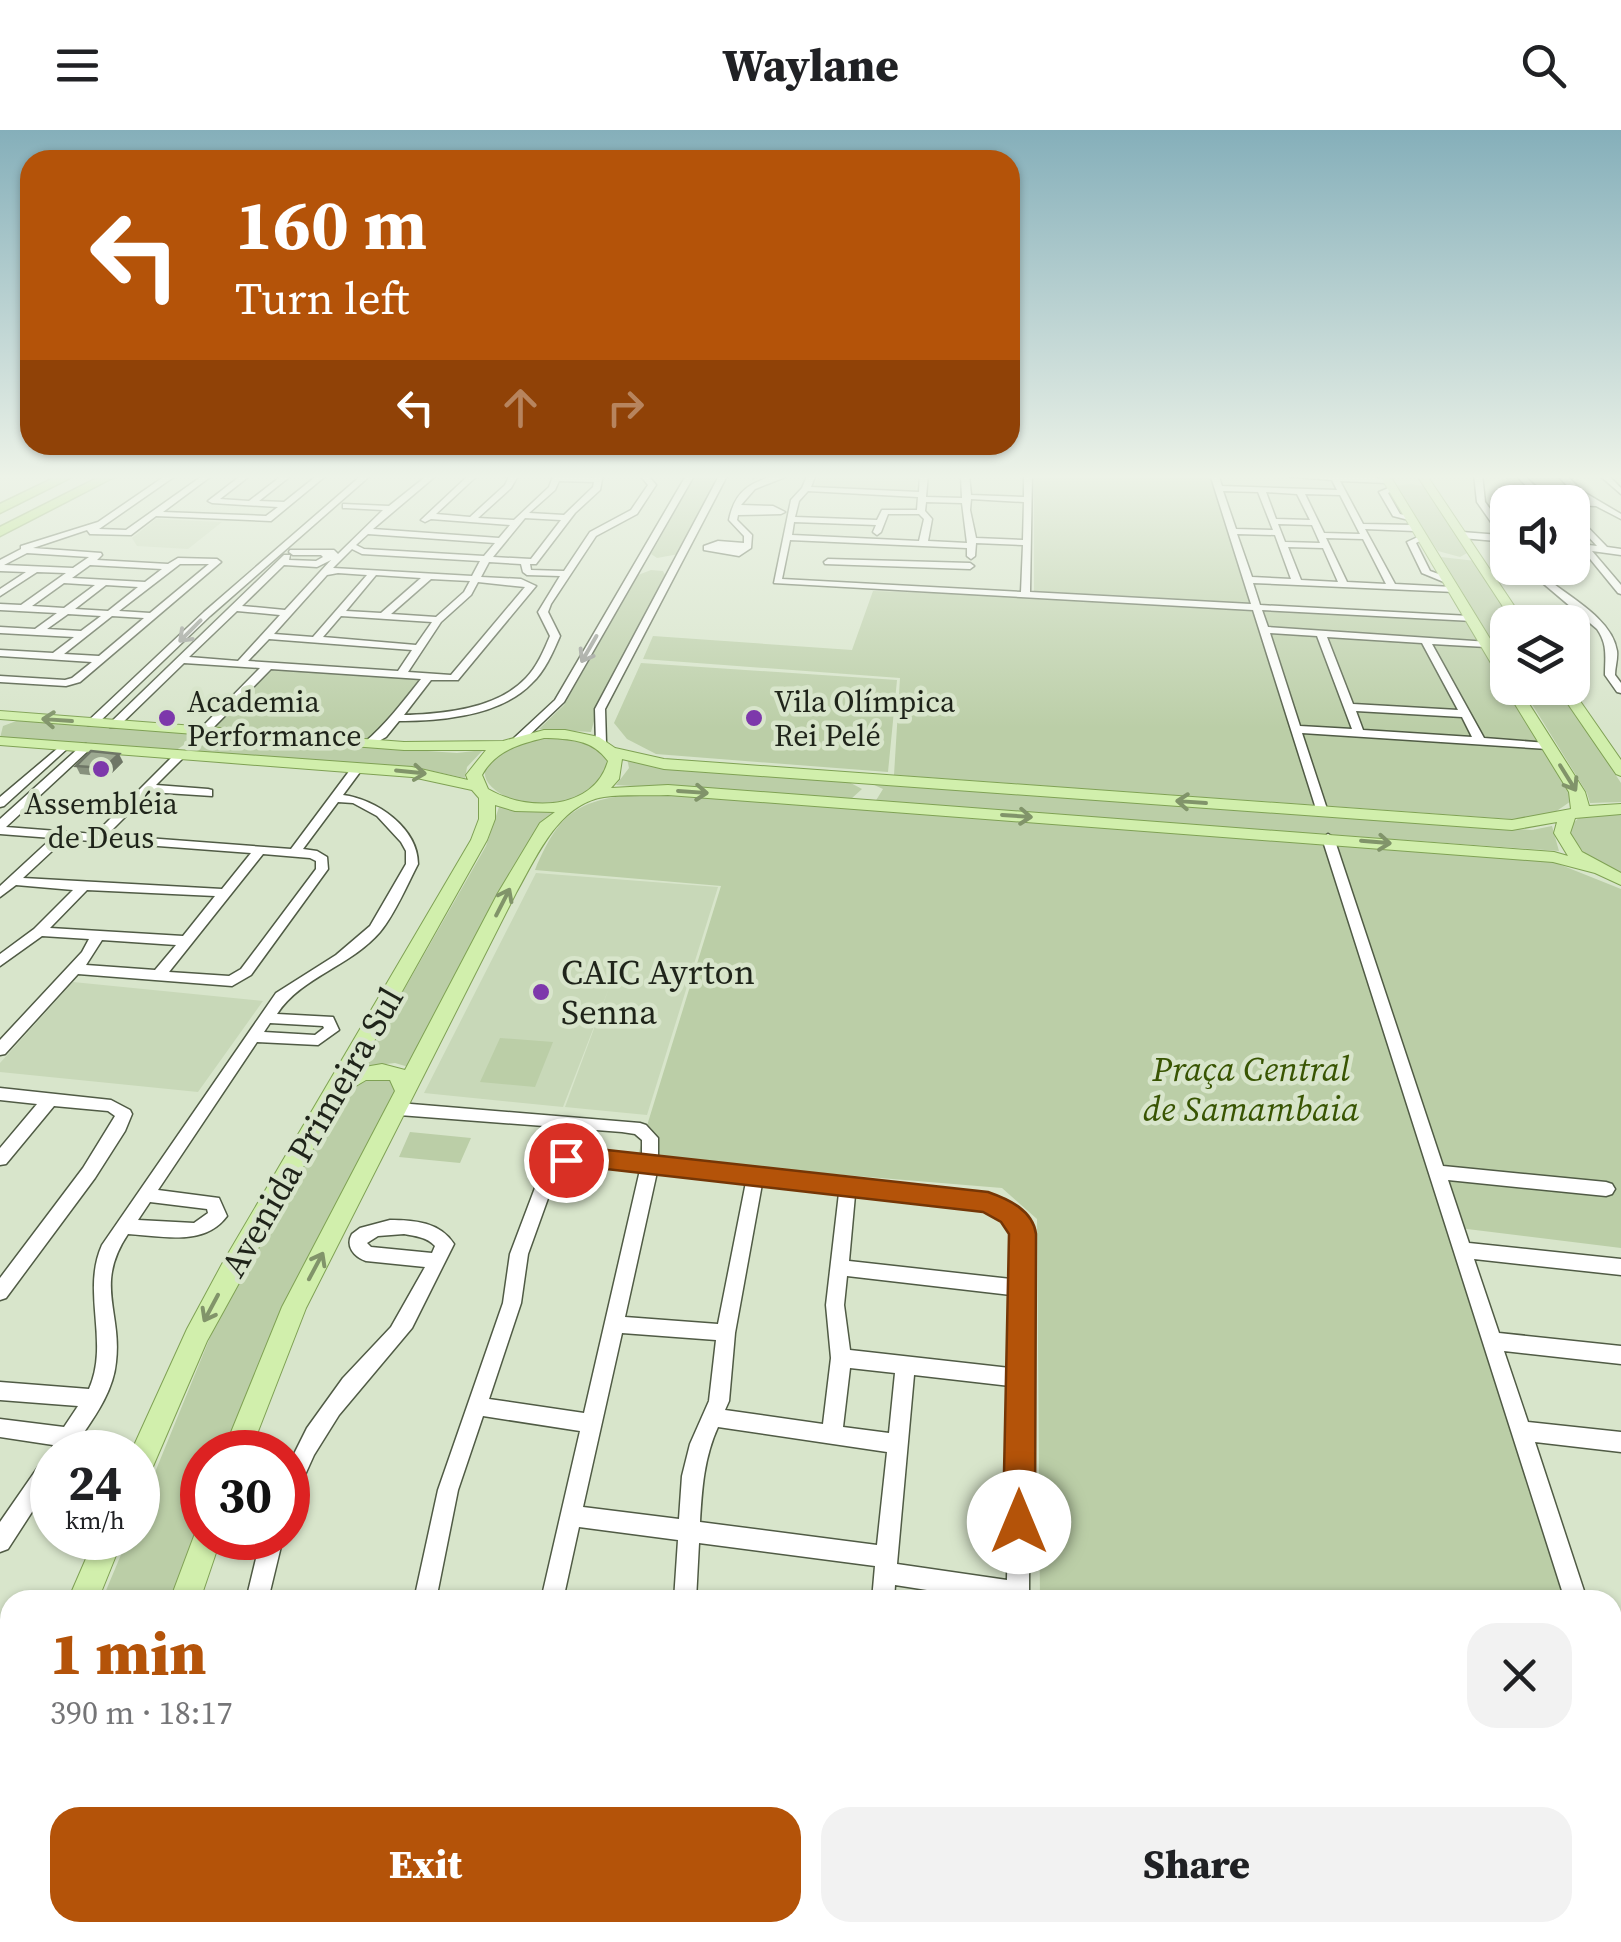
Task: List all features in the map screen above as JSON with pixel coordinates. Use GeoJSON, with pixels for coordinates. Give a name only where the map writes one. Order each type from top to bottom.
{"type":"FeatureCollection","features":[{"type":"Feature","properties":{"kind":"main road"},"geometry":{"type":"LineString","coordinates":[[1434,559],[1490,651]]}},
{"type":"Feature","properties":{"kind":"main road"},"geometry":{"type":"LineString","coordinates":[[1477,559],[1508,605]]}},
{"type":"Feature","properties":{"kind":"main road"},"geometry":{"type":"LineString","coordinates":[[1523,705],[1580,798],[1573,814],[1562,824],[1565,842],[1594,868]]}},
{"type":"Feature","properties":{"kind":"main road"},"geometry":{"type":"LineString","coordinates":[[1576,705],[1621,770]]}},
{"type":"Feature","properties":{"kind":"main road"},"geometry":{"type":"LineString","coordinates":[[0,719],[20,717],[457,748],[570,734],[664,764],[1512,825],[1621,809]]}},
{"type":"Feature","properties":{"kind":"main road"},"geometry":{"type":"LineString","coordinates":[[180,755],[198,743],[204,731]]}},
{"type":"Feature","properties":{"kind":"main road"},"geometry":{"type":"LineString","coordinates":[[0,741],[444,776],[521,808],[668,790],[1554,857],[1621,880]]}},
{"type":"Feature","properties":{"kind":"main road","name":"Avenida Primeira Sul"},"geometry":{"type":"LineString","coordinates":[[155,1430],[196,1337],[478,840],[487,819],[474,775],[479,764],[511,742]]}},
{"type":"Feature","properties":{"kind":"main road"},"geometry":{"type":"LineString","coordinates":[[587,797],[616,771],[606,747]]}},
{"type":"Feature","properties":{"kind":"main road"},"geometry":{"type":"LineString","coordinates":[[849,778],[870,792],[851,804]]}},
{"type":"Feature","properties":{"kind":"main road"},"geometry":{"type":"LineString","coordinates":[[919,809],[1031,791]]}},
{"type":"Feature","properties":{"kind":"main road","name":"Avenida Primeira Sul"},"geometry":{"type":"LineString","coordinates":[[246,1430],[294,1307],[541,834],[587,797]]}},
{"type":"Feature","properties":{"kind":"main road"},"geometry":{"type":"LineString","coordinates":[[1228,805],[1328,838]]}},
{"type":"Feature","properties":{"kind":"main road"},"geometry":{"type":"LineString","coordinates":[[332,1094],[348,1080],[375,1071],[398,1076],[402,1101]]}},
{"type":"Feature","properties":{"kind":"main road"},"geometry":{"type":"LineString","coordinates":[[87,1590],[100,1560]]}},
{"type":"Feature","properties":{"kind":"main road"},"geometry":{"type":"LineString","coordinates":[[189,1590],[199,1560]]}},
{"type":"Feature","properties":{"kind":"street"},"geometry":{"type":"LineString","coordinates":[[24,608],[92,559]]}},
{"type":"Feature","properties":{"kind":"street"},"geometry":{"type":"LineString","coordinates":[[0,688],[6,679],[70,682],[217,562],[183,559],[170,566],[54,656]]}},
{"type":"Feature","properties":{"kind":"street"},"geometry":{"type":"LineString","coordinates":[[92,722],[271,559]]}},
{"type":"Feature","properties":{"kind":"street"},"geometry":{"type":"LineString","coordinates":[[114,724],[286,559]]}},
{"type":"Feature","properties":{"kind":"street"},"geometry":{"type":"LineString","coordinates":[[282,562],[317,564],[328,559]]}},
{"type":"Feature","properties":{"kind":"street"},"geometry":{"type":"LineString","coordinates":[[240,664],[284,612],[340,559]]}},
{"type":"Feature","properties":{"kind":"street"},"geometry":{"type":"LineString","coordinates":[[457,559],[525,563],[537,559]]}},
{"type":"Feature","properties":{"kind":"street"},"geometry":{"type":"LineString","coordinates":[[400,676],[438,620],[462,600],[478,579],[487,559]]}},
{"type":"Feature","properties":{"kind":"street"},"geometry":{"type":"LineString","coordinates":[[395,718],[444,716],[523,687],[555,636],[543,612],[576,559]]}},
{"type":"Feature","properties":{"kind":"street"},"geometry":{"type":"LineString","coordinates":[[511,742],[559,702],[642,559]]}},
{"type":"Feature","properties":{"kind":"street"},"geometry":{"type":"LineString","coordinates":[[650,559],[670,576]]}},
{"type":"Feature","properties":{"kind":"street"},"geometry":{"type":"LineString","coordinates":[[634,574],[670,559]]}},
{"type":"Feature","properties":{"kind":"street"},"geometry":{"type":"LineString","coordinates":[[606,747],[600,709],[679,559]]}},
{"type":"Feature","properties":{"kind":"street"},"geometry":{"type":"LineString","coordinates":[[782,559],[776,581],[1468,615]]}},
{"type":"Feature","properties":{"kind":"street"},"geometry":{"type":"LineString","coordinates":[[822,583],[829,559]]}},
{"type":"Feature","properties":{"kind":"street"},"geometry":{"type":"LineString","coordinates":[[967,590],[971,559]]}},
{"type":"Feature","properties":{"kind":"street"},"geometry":{"type":"LineString","coordinates":[[1026,592],[1027,559]]}},
{"type":"Feature","properties":{"kind":"street"},"geometry":{"type":"LineString","coordinates":[[1241,559],[1322,812]]}},
{"type":"Feature","properties":{"kind":"street"},"geometry":{"type":"LineString","coordinates":[[1287,559],[1297,582]]}},
{"type":"Feature","properties":{"kind":"street"},"geometry":{"type":"LineString","coordinates":[[1332,559],[1344,585]]}},
{"type":"Feature","properties":{"kind":"street"},"geometry":{"type":"LineString","coordinates":[[1376,559],[1392,588]]}},
{"type":"Feature","properties":{"kind":"street"},"geometry":{"type":"LineString","coordinates":[[1419,559],[1426,574],[1449,585]]}},
{"type":"Feature","properties":{"kind":"street"},"geometry":{"type":"LineString","coordinates":[[1595,559],[1621,591]]}},
{"type":"Feature","properties":{"kind":"street"},"geometry":{"type":"LineString","coordinates":[[88,562],[170,566]]}},
{"type":"Feature","properties":{"kind":"street"},"geometry":{"type":"LineString","coordinates":[[828,562],[970,566]]}},
{"type":"Feature","properties":{"kind":"street"},"geometry":{"type":"LineString","coordinates":[[525,563],[527,572],[566,574]]}},
{"type":"Feature","properties":{"kind":"street"},"geometry":{"type":"LineString","coordinates":[[0,566],[75,571]]}},
{"type":"Feature","properties":{"kind":"street"},"geometry":{"type":"LineString","coordinates":[[0,593],[36,569]]}},
{"type":"Feature","properties":{"kind":"street"},"geometry":{"type":"LineString","coordinates":[[184,660],[426,678],[460,675],[531,586],[374,572],[326,573]]}},
{"type":"Feature","properties":{"kind":"street"},"geometry":{"type":"LineString","coordinates":[[316,639],[374,572]]}},
{"type":"Feature","properties":{"kind":"street"},"geometry":{"type":"LineString","coordinates":[[383,616],[429,576]]}},
{"type":"Feature","properties":{"kind":"street"},"geometry":{"type":"LineString","coordinates":[[62,580],[146,585]]}},
{"type":"Feature","properties":{"kind":"street"},"geometry":{"type":"LineString","coordinates":[[1248,580],[1392,588],[1449,585]]}},
{"type":"Feature","properties":{"kind":"street"},"geometry":{"type":"LineString","coordinates":[[244,582],[260,583]]}},
{"type":"Feature","properties":{"kind":"street"},"geometry":{"type":"LineString","coordinates":[[36,632],[103,583]]}},
{"type":"Feature","properties":{"kind":"street"},"geometry":{"type":"LineString","coordinates":[[1549,585],[1576,602],[1602,634],[1612,651],[1610,675],[1621,690]]}},
{"type":"Feature","properties":{"kind":"street"},"geometry":{"type":"LineString","coordinates":[[0,607],[153,616]]}},
{"type":"Feature","properties":{"kind":"street"},"geometry":{"type":"LineString","coordinates":[[232,608],[284,612]]}},
{"type":"Feature","properties":{"kind":"street"},"geometry":{"type":"LineString","coordinates":[[340,614],[438,620]]}},
{"type":"Feature","properties":{"kind":"street"},"geometry":{"type":"LineString","coordinates":[[0,630],[82,634]]}},
{"type":"Feature","properties":{"kind":"street"},"geometry":{"type":"LineString","coordinates":[[1265,630],[1486,644]]}},
{"type":"Feature","properties":{"kind":"street"},"geometry":{"type":"LineString","coordinates":[[1321,634],[1359,733]]}},
{"type":"Feature","properties":{"kind":"street"},"geometry":{"type":"LineString","coordinates":[[267,636],[422,648]]}},
{"type":"Feature","properties":{"kind":"street"},"geometry":{"type":"LineString","coordinates":[[1425,640],[1480,741]]}},
{"type":"Feature","properties":{"kind":"street"},"geometry":{"type":"LineString","coordinates":[[3,656],[100,659]]}},
{"type":"Feature","properties":{"kind":"street"},"geometry":{"type":"LineString","coordinates":[[204,731],[267,667]]}},
{"type":"Feature","properties":{"kind":"street"},"geometry":{"type":"LineString","coordinates":[[378,741],[426,678]]}},
{"type":"Feature","properties":{"kind":"street"},"geometry":{"type":"LineString","coordinates":[[1350,708],[1465,714]]}},
{"type":"Feature","properties":{"kind":"street"},"geometry":{"type":"LineString","coordinates":[[1298,730],[1548,746]]}},
{"type":"Feature","properties":{"kind":"street"},"geometry":{"type":"LineString","coordinates":[[0,803],[64,746]]}},
{"type":"Feature","properties":{"kind":"street"},"geometry":{"type":"LineString","coordinates":[[0,828],[86,748]]}},
{"type":"Feature","properties":{"kind":"street"},"geometry":{"type":"LineString","coordinates":[[98,836],[180,755]]}},
{"type":"Feature","properties":{"kind":"street"},"geometry":{"type":"LineString","coordinates":[[294,853],[357,768]]}},
{"type":"Feature","properties":{"kind":"street"},"geometry":{"type":"LineString","coordinates":[[148,788],[208,793]]}},
{"type":"Feature","properties":{"kind":"street"},"geometry":{"type":"LineString","coordinates":[[73,1430],[107,1364],[104,1260],[265,1018],[293,985],[341,958],[375,929],[412,864],[412,851],[406,840],[381,813],[356,800],[337,798]]}},
{"type":"Feature","properties":{"kind":"street"},"geometry":{"type":"LineString","coordinates":[[0,828],[294,853],[320,856],[324,863],[246,972],[224,983],[74,969]]}},
{"type":"Feature","properties":{"kind":"street"},"geometry":{"type":"LineString","coordinates":[[0,893],[63,834]]}},
{"type":"Feature","properties":{"kind":"street"},"geometry":{"type":"LineString","coordinates":[[1328,838],[1573,1590]]}},
{"type":"Feature","properties":{"kind":"street"},"geometry":{"type":"LineString","coordinates":[[157,978],[260,850]]}},
{"type":"Feature","properties":{"kind":"street"},"geometry":{"type":"LineString","coordinates":[[14,881],[225,894]]}},
{"type":"Feature","properties":{"kind":"street"},"geometry":{"type":"LineString","coordinates":[[0,961],[39,932],[82,888]]}},
{"type":"Feature","properties":{"kind":"street"},"geometry":{"type":"LineString","coordinates":[[39,932],[188,940]]}},
{"type":"Feature","properties":{"kind":"street"},"geometry":{"type":"LineString","coordinates":[[4,1042],[74,969],[98,936]]}},
{"type":"Feature","properties":{"kind":"street"},"geometry":{"type":"LineString","coordinates":[[251,1037],[318,1040],[332,1030],[328,1022],[265,1018]]}},
{"type":"Feature","properties":{"kind":"street"},"geometry":{"type":"LineString","coordinates":[[0,1094],[110,1106],[121,1110],[124,1122],[1,1290]]}},
{"type":"Feature","properties":{"kind":"street"},"geometry":{"type":"LineString","coordinates":[[0,1159],[50,1100]]}},
{"type":"Feature","properties":{"kind":"street"},"geometry":{"type":"LineString","coordinates":[[402,1101],[640,1129],[647,1133],[653,1146],[554,1590]]}},
{"type":"Feature","properties":{"kind":"street"},"geometry":{"type":"LineString","coordinates":[[426,1590],[448,1490],[515,1292],[519,1254],[549,1172],[562,1162],[580,1157],[988,1202],[1021,1225],[1018,1590]]}},
{"type":"Feature","properties":{"kind":"street"},"geometry":{"type":"LineString","coordinates":[[1438,1172],[1606,1189]]}},
{"type":"Feature","properties":{"kind":"street"},"geometry":{"type":"LineString","coordinates":[[685,1590],[692,1476],[724,1374],[726,1333],[755,1178]]}},
{"type":"Feature","properties":{"kind":"street"},"geometry":{"type":"LineString","coordinates":[[832,1432],[841,1358],[835,1305],[848,1185]]}},
{"type":"Feature","properties":{"kind":"street"},"geometry":{"type":"LineString","coordinates":[[124,1227],[197,1230],[218,1216],[213,1203],[146,1194]]}},
{"type":"Feature","properties":{"kind":"street"},"geometry":{"type":"LineString","coordinates":[[1462,1250],[1621,1267]]}},
{"type":"Feature","properties":{"kind":"street"},"geometry":{"type":"LineString","coordinates":[[310,1446],[348,1386],[396,1335],[437,1262]]}},
{"type":"Feature","properties":{"kind":"street"},"geometry":{"type":"LineString","coordinates":[[838,1267],[1021,1288]]}},
{"type":"Feature","properties":{"kind":"street"},"geometry":{"type":"LineString","coordinates":[[614,1324],[726,1333]]}},
{"type":"Feature","properties":{"kind":"street"},"geometry":{"type":"LineString","coordinates":[[1494,1341],[1621,1355]]}},
{"type":"Feature","properties":{"kind":"street"},"geometry":{"type":"LineString","coordinates":[[841,1358],[1020,1378]]}},
{"type":"Feature","properties":{"kind":"street"},"geometry":{"type":"LineString","coordinates":[[884,1590],[905,1366]]}},
{"type":"Feature","properties":{"kind":"street"},"geometry":{"type":"LineString","coordinates":[[0,1391],[92,1398]]}},
{"type":"Feature","properties":{"kind":"street"},"geometry":{"type":"LineString","coordinates":[[476,1406],[591,1424]]}},
{"type":"Feature","properties":{"kind":"street"},"geometry":{"type":"LineString","coordinates":[[713,1417],[896,1444]]}},
{"type":"Feature","properties":{"kind":"street"},"geometry":{"type":"LineString","coordinates":[[0,1428],[30,1436]]}},
{"type":"Feature","properties":{"kind":"street"},"geometry":{"type":"LineString","coordinates":[[1521,1430],[1621,1442]]}},
{"type":"Feature","properties":{"kind":"street"},"geometry":{"type":"LineString","coordinates":[[0,1541],[30,1497]]}},
{"type":"Feature","properties":{"kind":"street"},"geometry":{"type":"LineString","coordinates":[[572,1516],[886,1565],[992,1590]]}},
{"type":"Feature","properties":{"kind":"street"},"geometry":{"type":"LineString","coordinates":[[259,1590],[267,1560]]}},
{"type":"Feature","properties":{"kind":"shaded area","name":"CAIC Ayrton Senna"},"geometry":{"type":"Polygon","coordinates":[[[536,873],[718,887],[647,1115],[565,1107],[609,988],[563,1107],[424,1093],[536,873]]]}},
{"type":"Feature","properties":{"kind":"shaded area"},"geometry":{"type":"Polygon","coordinates":[[[73,982],[263,1001],[198,1092],[0,1072],[0,1063],[73,982]]]}},
{"type":"Feature","properties":{"kind":"green space"},"geometry":{"type":"Polygon","coordinates":[[[1034,559],[1239,559],[1255,608],[1468,621],[1490,658],[1490,705],[1518,705],[1574,799],[1548,817],[1510,819],[894,775],[900,678],[643,659],[653,636],[852,650],[873,591],[1034,596],[1034,559]]]}},
{"type":"Feature","properties":{"kind":"green space"},"geometry":{"type":"Polygon","coordinates":[[[1442,559],[1476,561],[1505,605],[1490,605],[1490,637],[1442,559]]]}},
{"type":"Feature","properties":{"kind":"green space"},"geometry":{"type":"Polygon","coordinates":[[[663,571],[665,575],[597,710],[591,732],[539,729],[564,705],[638,575],[663,571]]]}},
{"type":"Feature","properties":{"kind":"green space","name":"Vila Olímpica Rei Pelé"},"geometry":{"type":"Polygon","coordinates":[[[641,663],[897,680],[888,772],[656,754],[627,739],[614,723],[641,663]]]}},
{"type":"Feature","properties":{"kind":"green space"},"geometry":{"type":"Polygon","coordinates":[[[272,667],[430,678],[380,742],[211,729],[272,667]]]}},
{"type":"Feature","properties":{"kind":"green space"},"geometry":{"type":"Polygon","coordinates":[[[1533,705],[1570,705],[1621,783],[1621,802],[1590,803],[1533,705]]]}},
{"type":"Feature","properties":{"kind":"green space"},"geometry":{"type":"Polygon","coordinates":[[[19,720],[187,732],[191,740],[175,751],[0,738],[3,726],[19,720]]]}},
{"type":"Feature","properties":{"kind":"green space"},"geometry":{"type":"Polygon","coordinates":[[[205,736],[457,753],[483,750],[467,767],[465,778],[418,768],[189,752],[205,744],[205,736]]]}},
{"type":"Feature","properties":{"kind":"green space"},"geometry":{"type":"Polygon","coordinates":[[[543,738],[581,740],[606,754],[610,764],[600,783],[575,800],[549,805],[522,802],[500,793],[487,780],[487,765],[504,751],[543,738]]]}},
{"type":"Feature","properties":{"kind":"green space"},"geometry":{"type":"Polygon","coordinates":[[[627,758],[651,766],[847,781],[862,789],[851,799],[616,785],[629,768],[627,758]]]}},
{"type":"Feature","properties":{"kind":"green space"},"geometry":{"type":"Polygon","coordinates":[[[870,783],[1532,830],[1552,826],[1559,851],[875,802],[883,789],[870,783]]]}},
{"type":"Feature","properties":{"kind":"green space","name":"Praça Central de Samambaia"},"geometry":{"type":"Polygon","coordinates":[[[645,793],[1551,861],[1621,889],[1621,1248],[1459,1228],[1577,1590],[1040,1590],[1037,1219],[1002,1188],[637,1158],[721,886],[535,870],[564,820],[588,804],[645,793]]]}},
{"type":"Feature","properties":{"kind":"green space"},"geometry":{"type":"Polygon","coordinates":[[[499,807],[530,812],[558,810],[412,1068],[395,1063],[360,1067],[486,846],[499,807]]]}},
{"type":"Feature","properties":{"kind":"green space"},"geometry":{"type":"Polygon","coordinates":[[[1621,810],[1621,876],[1590,860],[1570,835],[1571,825],[1581,816],[1621,810]]]}},
{"type":"Feature","properties":{"kind":"green space"},"geometry":{"type":"Polygon","coordinates":[[[500,1038],[553,1042],[535,1087],[480,1082],[500,1038]]]}},
{"type":"Feature","properties":{"kind":"green space"},"geometry":{"type":"Polygon","coordinates":[[[366,1077],[389,1079],[401,1092],[281,1322],[242,1430],[180,1430],[180,1560],[194,1560],[183,1590],[106,1590],[119,1560],[160,1560],[160,1460],[222,1308],[345,1090],[366,1077]]]}},
{"type":"Feature","properties":{"kind":"green space"},"geometry":{"type":"Polygon","coordinates":[[[410,1132],[471,1138],[460,1163],[399,1157],[410,1132]]]}},
{"type":"Feature","properties":{"kind":"building"},"geometry":{"type":"Polygon","coordinates":[[[91,751],[119,754],[104,768],[76,766],[91,751]]]}},
{"type":"Feature","properties":{"kind":"place","name":"Academia Performance"},"geometry":{"type":"Point","coordinates":[167,718]}},
{"type":"Feature","properties":{"kind":"place","name":"Vila Olímpica Rei Pelé"},"geometry":{"type":"Point","coordinates":[754,718]}},
{"type":"Feature","properties":{"kind":"place","name":"Assembléia de Deus"},"geometry":{"type":"Point","coordinates":[101,769]}},
{"type":"Feature","properties":{"kind":"place","name":"CAIC Ayrton Senna"},"geometry":{"type":"Point","coordinates":[541,992]}},
{"type":"Feature","properties":{"kind":"route"},"geometry":{"type":"LineString","coordinates":[[566,1160],[580,1157],[988,1202],[1011,1215],[1021,1225],[1022,1234],[1019,1522]]}}]}
